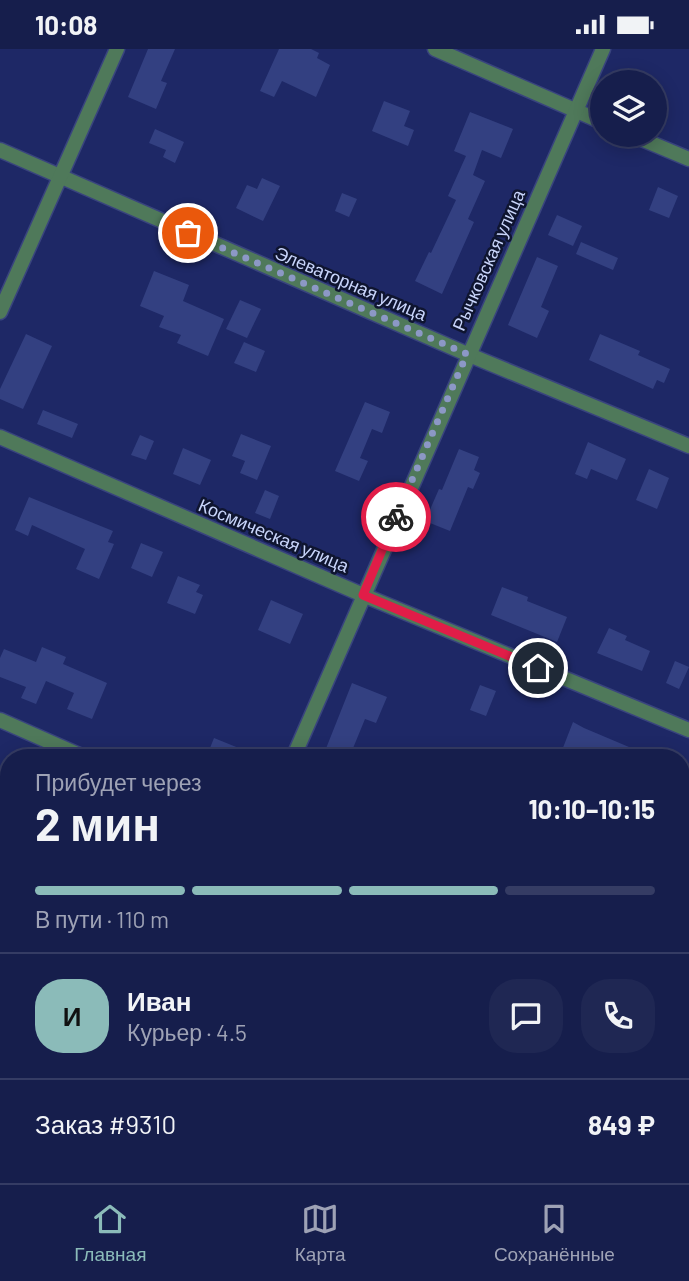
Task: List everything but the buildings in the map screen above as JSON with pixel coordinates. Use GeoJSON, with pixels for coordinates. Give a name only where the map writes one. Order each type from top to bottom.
{"type":"FeatureCollection","features":[{"type":"Feature","properties":{"kind":"street"},"geometry":{"type":"LineString","coordinates":[[0,312],[117,49]]}},
{"type":"Feature","properties":{"kind":"street"},"geometry":{"type":"LineString","coordinates":[[435,49],[590,116]]}},
{"type":"Feature","properties":{"kind":"street","name":"Рычковская улица"},"geometry":{"type":"LineString","coordinates":[[297,749],[467,354],[603,49]]}},
{"type":"Feature","properties":{"kind":"street"},"geometry":{"type":"LineString","coordinates":[[660,147],[689,159]]}},
{"type":"Feature","properties":{"kind":"street","name":"Элеваторная улица"},"geometry":{"type":"LineString","coordinates":[[0,150],[467,354],[689,446]]}},
{"type":"Feature","properties":{"kind":"street","name":"Космическая улица"},"geometry":{"type":"LineString","coordinates":[[0,437],[363,595],[689,730]]}},
{"type":"Feature","properties":{"kind":"street"},"geometry":{"type":"LineString","coordinates":[[0,720],[66,749]]}},
{"type":"Feature","properties":{"kind":"way so far"},"geometry":{"type":"LineString","coordinates":[[188,233],[467,354],[396,517]]}},
{"type":"Feature","properties":{"kind":"route"},"geometry":{"type":"LineString","coordinates":[[396,517],[363,595],[538,668]]}}]}
